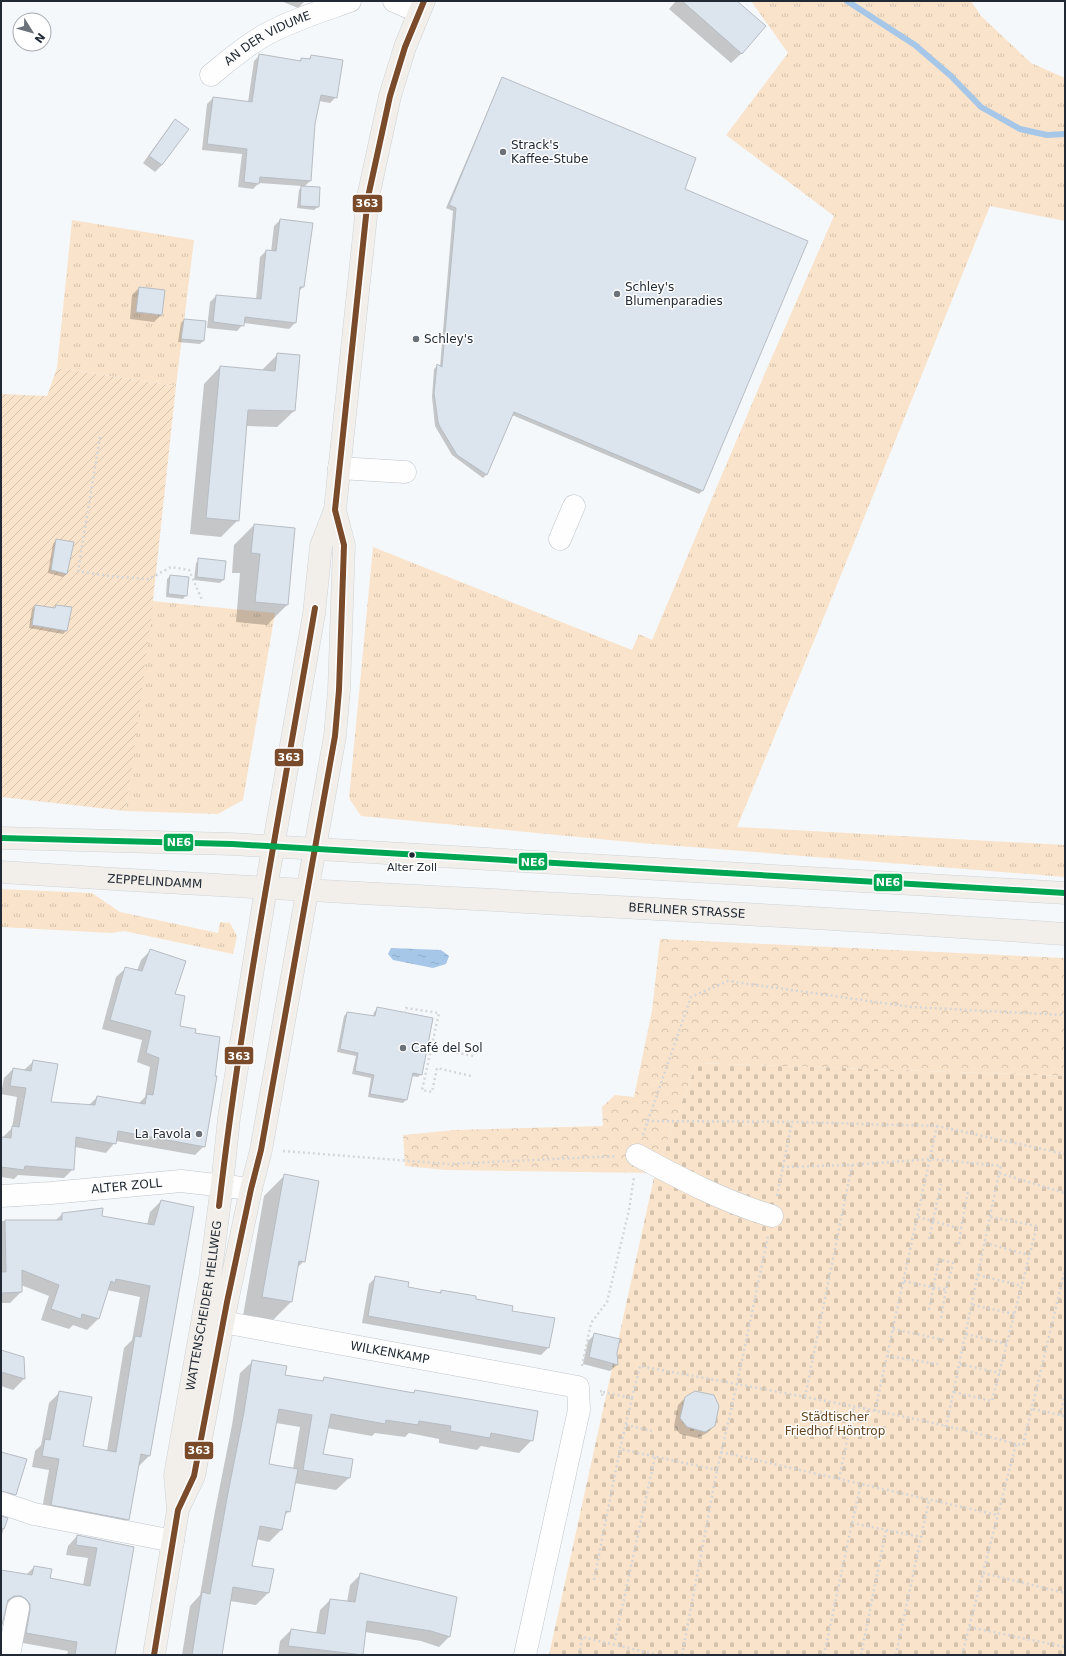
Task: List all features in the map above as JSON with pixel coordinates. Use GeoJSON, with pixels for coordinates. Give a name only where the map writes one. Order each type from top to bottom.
{"type":"FeatureCollection","features":[{"type":"Feature","properties":{"kind":"main road","name":"WATTENSCHEIDER HELLWEG"},"geometry":{"type":"LineString","coordinates":[[213,1321],[210,1278],[229,1118],[266,888],[314,614],[321,546],[335,510],[368,197],[390,96],[406,47],[422,6]]}},
{"type":"Feature","properties":{"kind":"main road","name":"WATTENSCHEIDER HELLWEG"},"geometry":{"type":"LineString","coordinates":[[154,1655],[178,1510],[194,1476],[213,1321],[261,1150],[335,736],[339,690],[344,545],[335,510]]}},
{"type":"Feature","properties":{"kind":"main road"},"geometry":{"type":"LineString","coordinates":[[1,838],[232,844],[1065,893]]}},
{"type":"Feature","properties":{"kind":"main road","name":"ZEPPELINDAMM"},"geometry":{"type":"LineString","coordinates":[[1,872],[308,890]]}},
{"type":"Feature","properties":{"kind":"main road","name":"BERLINER STRASSE"},"geometry":{"type":"LineString","coordinates":[[308,890],[1065,934]]}},
{"type":"Feature","properties":{"kind":"street","name":"AN DER VIDUME"},"geometry":{"type":"LineString","coordinates":[[211,75],[239,52],[264,35],[293,22],[350,1]]}},
{"type":"Feature","properties":{"kind":"street"},"geometry":{"type":"LineString","coordinates":[[394,1],[422,6]]}},
{"type":"Feature","properties":{"kind":"street"},"geometry":{"type":"LineString","coordinates":[[339,468],[405,472]]}},
{"type":"Feature","properties":{"kind":"street"},"geometry":{"type":"LineString","coordinates":[[560,539],[574,506]]}},
{"type":"Feature","properties":{"kind":"street"},"geometry":{"type":"LineString","coordinates":[[637,1155],[682,1180],[750,1210],[772,1216]]}},
{"type":"Feature","properties":{"kind":"street","name":"ALTER ZOLL"},"geometry":{"type":"LineString","coordinates":[[1,1196],[52,1193],[180,1181],[251,1189]]}},
{"type":"Feature","properties":{"kind":"street","name":"WILKENKAMP"},"geometry":{"type":"LineString","coordinates":[[213,1321],[578,1387]]}},
{"type":"Feature","properties":{"kind":"street"},"geometry":{"type":"LineString","coordinates":[[525,1655],[579,1410],[578,1387]]}},
{"type":"Feature","properties":{"kind":"street"},"geometry":{"type":"LineString","coordinates":[[1,1502],[34,1514],[173,1541]]}},
{"type":"Feature","properties":{"kind":"street"},"geometry":{"type":"LineString","coordinates":[[9,1655],[18,1608]]}},
{"type":"Feature","properties":{"kind":"path"},"geometry":{"type":"LineString","coordinates":[[100,437],[78,570],[108,576],[149,579],[171,567],[189,570],[202,600]]}},
{"type":"Feature","properties":{"kind":"path"},"geometry":{"type":"LineString","coordinates":[[578,1387],[591,1323],[607,1302],[629,1210],[637,1155],[646,1121],[691,996],[728,981],[911,1007],[1065,1015]]}},
{"type":"Feature","properties":{"kind":"path"},"geometry":{"type":"LineString","coordinates":[[404,1012],[406,1008],[439,1013],[422,1090],[432,1092],[437,1068],[471,1076]]}},
{"type":"Feature","properties":{"kind":"path"},"geometry":{"type":"LineString","coordinates":[[427,1047],[474,1056]]}},
{"type":"Feature","properties":{"kind":"path"},"geometry":{"type":"LineString","coordinates":[[646,1121],[792,1122],[937,1126],[1065,1154]]}},
{"type":"Feature","properties":{"kind":"path"},"geometry":{"type":"LineString","coordinates":[[682,1655],[717,1470],[737,1384],[792,1122]]}},
{"type":"Feature","properties":{"kind":"path"},"geometry":{"type":"LineString","coordinates":[[875,1411],[937,1126]]}},
{"type":"Feature","properties":{"kind":"path"},"geometry":{"type":"LineString","coordinates":[[261,1150],[449,1164],[637,1155]]}},
{"type":"Feature","properties":{"kind":"path"},"geometry":{"type":"LineString","coordinates":[[782,1167],[852,1165],[930,1159],[1000,1166],[946,1427]]}},
{"type":"Feature","properties":{"kind":"path"},"geometry":{"type":"LineString","coordinates":[[805,1397],[852,1165]]}},
{"type":"Feature","properties":{"kind":"path"},"geometry":{"type":"LineString","coordinates":[[999,1173],[1065,1193]]}},
{"type":"Feature","properties":{"kind":"path"},"geometry":{"type":"LineString","coordinates":[[929,1239],[941,1184]]}},
{"type":"Feature","properties":{"kind":"path"},"geometry":{"type":"LineString","coordinates":[[959,1244],[968,1191]]}},
{"type":"Feature","properties":{"kind":"path"},"geometry":{"type":"LineString","coordinates":[[918,1217],[961,1229]]}},
{"type":"Feature","properties":{"kind":"path"},"geometry":{"type":"LineString","coordinates":[[954,1392],[992,1401],[1037,1226],[990,1217]]}},
{"type":"Feature","properties":{"kind":"path"},"geometry":{"type":"LineString","coordinates":[[985,1243],[1029,1256]]}},
{"type":"Feature","properties":{"kind":"path"},"geometry":{"type":"LineString","coordinates":[[929,1310],[932,1287],[939,1259],[953,1263],[941,1318]]}},
{"type":"Feature","properties":{"kind":"path"},"geometry":{"type":"LineString","coordinates":[[594,1580],[620,1450],[640,1366],[875,1411],[1024,1445],[1065,1269]]}},
{"type":"Feature","properties":{"kind":"path"},"geometry":{"type":"LineString","coordinates":[[978,1275],[1022,1286]]}},
{"type":"Feature","properties":{"kind":"path"},"geometry":{"type":"LineString","coordinates":[[904,1281],[946,1290]]}},
{"type":"Feature","properties":{"kind":"path"},"geometry":{"type":"LineString","coordinates":[[973,1304],[1014,1314]]}},
{"type":"Feature","properties":{"kind":"path"},"geometry":{"type":"LineString","coordinates":[[893,1329],[944,1340]]}},
{"type":"Feature","properties":{"kind":"path"},"geometry":{"type":"LineString","coordinates":[[966,1334],[1007,1344]]}},
{"type":"Feature","properties":{"kind":"path"},"geometry":{"type":"LineString","coordinates":[[888,1356],[938,1364]]}},
{"type":"Feature","properties":{"kind":"path"},"geometry":{"type":"LineString","coordinates":[[960,1364],[1000,1372]]}},
{"type":"Feature","properties":{"kind":"path"},"geometry":{"type":"LineString","coordinates":[[603,1392],[632,1398]]}},
{"type":"Feature","properties":{"kind":"path"},"geometry":{"type":"LineString","coordinates":[[1060,1415],[1065,1394]]}},
{"type":"Feature","properties":{"kind":"path"},"geometry":{"type":"LineString","coordinates":[[839,1479],[854,1407]]}},
{"type":"Feature","properties":{"kind":"path"},"geometry":{"type":"LineString","coordinates":[[1033,1409],[1065,1416]]}},
{"type":"Feature","properties":{"kind":"path"},"geometry":{"type":"LineString","coordinates":[[626,1425],[652,1431]]}},
{"type":"Feature","properties":{"kind":"path"},"geometry":{"type":"LineString","coordinates":[[962,1655],[1016,1444]]}},
{"type":"Feature","properties":{"kind":"path"},"geometry":{"type":"LineString","coordinates":[[620,1450],[717,1470]]}},
{"type":"Feature","properties":{"kind":"path"},"geometry":{"type":"LineString","coordinates":[[721,1452],[997,1515]]}},
{"type":"Feature","properties":{"kind":"path"},"geometry":{"type":"LineString","coordinates":[[615,1640],[655,1457]]}},
{"type":"Feature","properties":{"kind":"path"},"geometry":{"type":"LineString","coordinates":[[824,1655],[852,1523],[862,1484]]}},
{"type":"Feature","properties":{"kind":"path"},"geometry":{"type":"LineString","coordinates":[[896,1655],[929,1500]]}},
{"type":"Feature","properties":{"kind":"path"},"geometry":{"type":"LineString","coordinates":[[852,1523],[921,1537]]}},
{"type":"Feature","properties":{"kind":"path"},"geometry":{"type":"LineString","coordinates":[[861,1655],[886,1530]]}},
{"type":"Feature","properties":{"kind":"path"},"geometry":{"type":"LineString","coordinates":[[983,1573],[1065,1593]]}},
{"type":"Feature","properties":{"kind":"path"},"geometry":{"type":"LineString","coordinates":[[969,1627],[1065,1647]]}},
{"type":"Feature","properties":{"kind":"path"},"geometry":{"type":"LineString","coordinates":[[579,1655],[582,1637],[658,1655]]}},
{"type":"Feature","properties":{"kind":"green space"},"geometry":{"type":"Polygon","coordinates":[[[751,1],[971,1],[981,16],[1031,63],[1065,78],[1065,221],[990,206],[830,602],[737,827],[1065,845],[1065,877],[641,843],[361,816],[349,798],[373,547],[632,650],[639,634],[652,640],[768,366],[834,216],[726,135],[788,53],[751,1]]]}},
{"type":"Feature","properties":{"kind":"green space"},"geometry":{"type":"Polygon","coordinates":[[[72,220],[194,240],[176,386],[57,368],[72,220]]]}},
{"type":"Feature","properties":{"kind":"green space"},"geometry":{"type":"Polygon","coordinates":[[[57,368],[176,386],[151,619],[126,811],[1,797],[1,394],[47,396],[57,368]]]}},
{"type":"Feature","properties":{"kind":"green space"},"geometry":{"type":"Polygon","coordinates":[[[152,601],[275,613],[243,800],[218,814],[126,811],[152,601]]]}},
{"type":"Feature","properties":{"kind":"green space"},"geometry":{"type":"Polygon","coordinates":[[[1,889],[92,893],[120,912],[218,933],[220,922],[230,923],[237,936],[233,954],[124,931],[111,933],[1,927],[1,889]]]}},
{"type":"Feature","properties":{"kind":"green space"},"geometry":{"type":"Polygon","coordinates":[[[660,939],[1065,958],[1065,1076],[697,1063],[655,1173],[446,1170],[405,1166],[403,1135],[455,1130],[603,1126],[602,1107],[615,1095],[634,1097],[652,1011],[660,939]]]}},
{"type":"Feature","properties":{"kind":"green space","name":"Städtischer Friedhof Höntrop"},"geometry":{"type":"Polygon","coordinates":[[[697,1063],[1065,1076],[1065,1655],[549,1655],[655,1173],[697,1063]]]}},
{"type":"Feature","properties":{"kind":"water"},"geometry":{"type":"Polygon","coordinates":[[[391,948],[441,950],[449,956],[446,964],[433,968],[393,960],[388,954],[391,948]]]}},
{"type":"Feature","properties":{"kind":"building"},"geometry":{"type":"Polygon","coordinates":[[[682,1],[737,1],[766,26],[742,54],[682,1]]]}},
{"type":"Feature","properties":{"kind":"building"},"geometry":{"type":"Polygon","coordinates":[[[259,54],[301,61],[301,58],[310,59],[311,55],[343,60],[337,98],[321,95],[315,124],[311,181],[260,177],[259,184],[244,182],[247,149],[207,144],[213,97],[252,102],[259,54]]]}},
{"type":"Feature","properties":{"kind":"building","name":"Schley's Blumenparadies"},"geometry":{"type":"Polygon","coordinates":[[[502,77],[696,158],[685,189],[808,241],[703,491],[514,412],[487,475],[457,455],[440,427],[434,393],[437,364],[442,367],[456,208],[449,205],[502,77]]]}},
{"type":"Feature","properties":{"kind":"building"},"geometry":{"type":"Polygon","coordinates":[[[175,119],[189,129],[162,165],[149,156],[175,119]]]}},
{"type":"Feature","properties":{"kind":"building"},"geometry":{"type":"Polygon","coordinates":[[[301,186],[320,187],[319,207],[300,206],[301,186]]]}},
{"type":"Feature","properties":{"kind":"building"},"geometry":{"type":"Polygon","coordinates":[[[280,219],[313,223],[304,287],[300,287],[296,323],[245,317],[244,326],[213,322],[216,295],[261,299],[266,250],[276,251],[280,219]]]}},
{"type":"Feature","properties":{"kind":"building"},"geometry":{"type":"Polygon","coordinates":[[[139,287],[165,290],[162,315],[136,312],[139,287]]]}},
{"type":"Feature","properties":{"kind":"building"},"geometry":{"type":"Polygon","coordinates":[[[184,319],[206,321],[204,341],[181,339],[184,319]]]}},
{"type":"Feature","properties":{"kind":"building"},"geometry":{"type":"Polygon","coordinates":[[[277,353],[300,355],[295,411],[248,410],[239,521],[206,518],[220,366],[275,371],[277,353]]]}},
{"type":"Feature","properties":{"kind":"building"},"geometry":{"type":"Polygon","coordinates":[[[254,524],[295,528],[288,605],[255,602],[260,554],[251,553],[254,524]]]}},
{"type":"Feature","properties":{"kind":"building"},"geometry":{"type":"Polygon","coordinates":[[[56,539],[74,542],[67,574],[51,570],[56,539]]]}},
{"type":"Feature","properties":{"kind":"building"},"geometry":{"type":"Polygon","coordinates":[[[198,558],[226,561],[224,580],[197,577],[198,558]]]}},
{"type":"Feature","properties":{"kind":"building"},"geometry":{"type":"Polygon","coordinates":[[[170,575],[189,577],[187,596],[168,594],[170,575]]]}},
{"type":"Feature","properties":{"kind":"building"},"geometry":{"type":"Polygon","coordinates":[[[35,605],[55,608],[56,605],[72,607],[67,631],[32,625],[35,605]]]}},
{"type":"Feature","properties":{"kind":"building"},"geometry":{"type":"Polygon","coordinates":[[[150,949],[186,961],[175,994],[185,996],[180,1026],[196,1029],[195,1033],[220,1037],[215,1076],[217,1076],[205,1147],[118,1131],[116,1144],[76,1137],[74,1170],[25,1166],[24,1170],[1,1167],[1,1137],[11,1138],[12,1126],[19,1127],[26,1088],[10,1086],[13,1068],[31,1071],[33,1060],[58,1064],[51,1102],[95,1105],[97,1096],[145,1104],[147,1094],[153,1095],[159,1058],[146,1053],[151,1031],[110,1020],[125,967],[142,971],[150,949]]]}},
{"type":"Feature","properties":{"kind":"building"},"geometry":{"type":"Polygon","coordinates":[[[377,1007],[433,1018],[422,1075],[413,1073],[407,1100],[370,1094],[374,1075],[355,1071],[358,1053],[340,1049],[347,1012],[375,1016],[377,1007]]]}},
{"type":"Feature","properties":{"kind":"building"},"geometry":{"type":"Polygon","coordinates":[[[284,1174],[319,1181],[305,1262],[299,1261],[292,1302],[262,1297],[284,1174]]]}},
{"type":"Feature","properties":{"kind":"building"},"geometry":{"type":"Polygon","coordinates":[[[161,1200],[194,1207],[150,1456],[141,1454],[129,1520],[51,1505],[59,1459],[42,1456],[45,1439],[50,1440],[59,1391],[92,1397],[83,1446],[116,1452],[135,1336],[141,1337],[150,1286],[116,1279],[115,1283],[111,1281],[99,1319],[82,1314],[81,1319],[51,1309],[59,1285],[22,1270],[22,1292],[1,1293],[1,1272],[6,1272],[5,1220],[62,1220],[62,1213],[103,1208],[102,1216],[154,1225],[161,1200]]]}},
{"type":"Feature","properties":{"kind":"building"},"geometry":{"type":"Polygon","coordinates":[[[375,1276],[409,1282],[408,1287],[441,1293],[441,1290],[476,1296],[476,1299],[513,1306],[512,1311],[555,1318],[549,1348],[368,1316],[375,1276]]]}},
{"type":"Feature","properties":{"kind":"building"},"geometry":{"type":"Polygon","coordinates":[[[594,1333],[620,1339],[617,1353],[618,1365],[589,1357],[594,1333]]]}},
{"type":"Feature","properties":{"kind":"building"},"geometry":{"type":"Polygon","coordinates":[[[1,1350],[24,1357],[25,1379],[1,1372],[1,1350]]]}},
{"type":"Feature","properties":{"kind":"building"},"geometry":{"type":"Polygon","coordinates":[[[252,1360],[287,1366],[285,1375],[323,1381],[324,1377],[414,1393],[415,1390],[538,1411],[533,1441],[491,1433],[490,1438],[450,1431],[451,1426],[419,1421],[418,1425],[386,1420],[385,1424],[331,1414],[323,1454],[353,1459],[350,1478],[303,1470],[312,1415],[279,1409],[269,1464],[298,1469],[290,1512],[286,1511],[282,1530],[260,1526],[252,1566],[274,1569],[269,1593],[233,1587],[222,1655],[192,1655],[202,1592],[210,1594],[244,1412],[252,1360]]]}},
{"type":"Feature","properties":{"kind":"building"},"geometry":{"type":"Polygon","coordinates":[[[695,1391],[714,1395],[719,1406],[715,1426],[705,1432],[687,1427],[680,1418],[685,1397],[695,1391]]]}},
{"type":"Feature","properties":{"kind":"building"},"geometry":{"type":"Polygon","coordinates":[[[1,1452],[27,1459],[16,1495],[1,1491],[1,1452]]]}},
{"type":"Feature","properties":{"kind":"building"},"geometry":{"type":"Polygon","coordinates":[[[1,1516],[8,1518],[4,1529],[1,1528],[1,1516]]]}},
{"type":"Feature","properties":{"kind":"building"},"geometry":{"type":"Polygon","coordinates":[[[77,1535],[134,1547],[115,1655],[75,1655],[77,1642],[26,1633],[30,1604],[21,1596],[14,1596],[8,1600],[1,1629],[1,1570],[32,1575],[34,1566],[52,1569],[50,1578],[90,1586],[97,1548],[76,1545],[77,1535]]]}},
{"type":"Feature","properties":{"kind":"building"},"geometry":{"type":"Polygon","coordinates":[[[360,1573],[457,1597],[450,1637],[431,1631],[367,1621],[363,1655],[288,1646],[291,1629],[325,1634],[330,1599],[355,1602],[360,1573]]]}},
{"type":"Feature","properties":{"kind":"waterway"},"geometry":{"type":"LineString","coordinates":[[847,1],[915,45],[951,76],[981,107],[1020,129],[1047,135],[1065,134]]}},
{"type":"Feature","properties":{"kind":"transit line","name":"363"},"geometry":{"type":"LineString","coordinates":[[154,1655],[178,1510],[194,1476],[227,1302],[251,1189],[261,1150],[335,736],[339,690],[344,545],[335,510],[368,197],[390,96],[405,47],[424,1]]}},
{"type":"Feature","properties":{"kind":"transit line","name":"363"},"geometry":{"type":"LineString","coordinates":[[219,1206],[228,1131],[251,981],[315,608]]}},
{"type":"Feature","properties":{"kind":"transit line","name":"NE6"},"geometry":{"type":"LineString","coordinates":[[1,838],[232,844],[1065,893]]}},
{"type":"Feature","properties":{"kind":"place","name":"Strack's Kaffee-Stube"},"geometry":{"type":"Point","coordinates":[503,152]}},
{"type":"Feature","properties":{"kind":"place","name":"Schley's Blumenparadies"},"geometry":{"type":"Point","coordinates":[617,294]}},
{"type":"Feature","properties":{"kind":"place","name":"Schley's"},"geometry":{"type":"Point","coordinates":[416,339]}},
{"type":"Feature","properties":{"kind":"place","name":"Alter Zoll"},"geometry":{"type":"Point","coordinates":[412,855]}},
{"type":"Feature","properties":{"kind":"place","name":"Café del Sol"},"geometry":{"type":"Point","coordinates":[403,1048]}},
{"type":"Feature","properties":{"kind":"place","name":"La Favola"},"geometry":{"type":"Point","coordinates":[199,1134]}}]}
